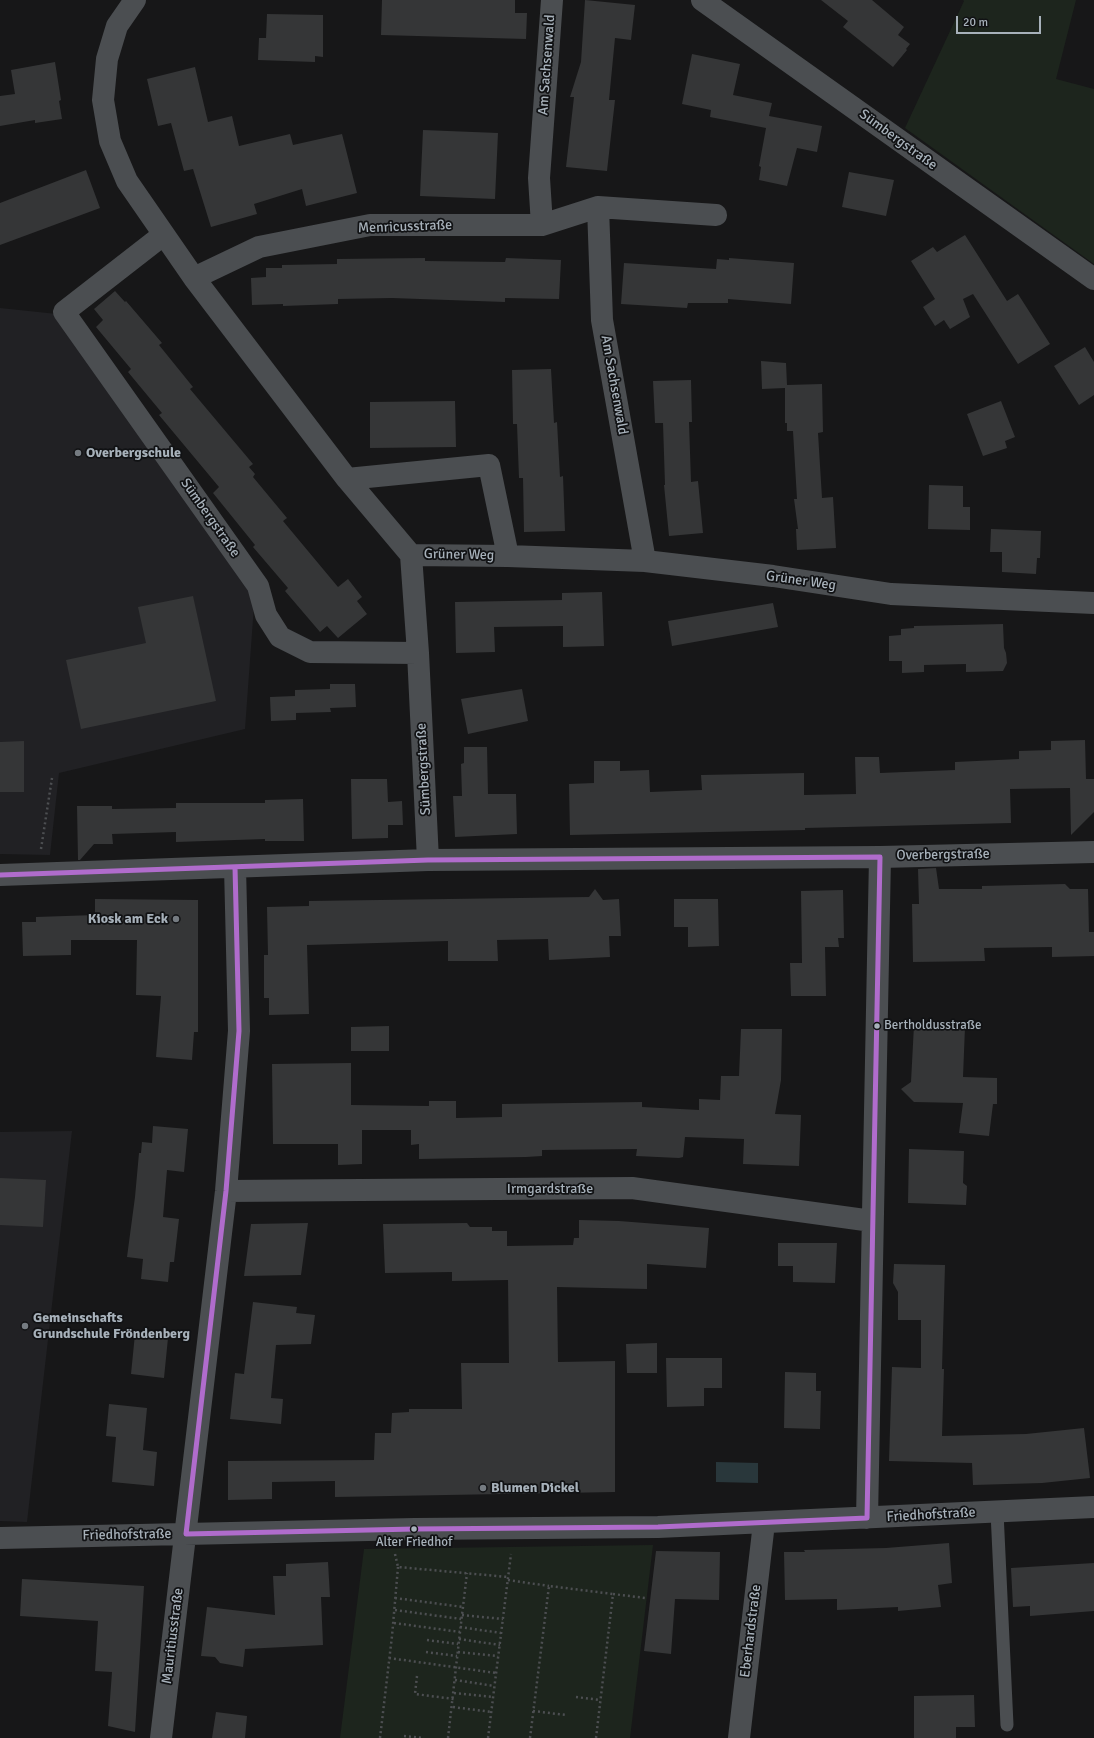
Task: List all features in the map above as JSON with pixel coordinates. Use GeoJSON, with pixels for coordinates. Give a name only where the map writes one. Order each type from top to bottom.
{"type":"FeatureCollection","features":[{"type":"Feature","properties":{"kind":"street"},"geometry":{"type":"LineString","coordinates":[[135,0],[117,26],[107,59],[103,100],[110,140],[127,181],[194,278],[347,479],[411,555]]}},
{"type":"Feature","properties":{"kind":"street","name":"Am Sachsenwald"},"geometry":{"type":"LineString","coordinates":[[542,225],[539,178],[552,0]]}},
{"type":"Feature","properties":{"kind":"street","name":"Sümbergstraße"},"geometry":{"type":"LineString","coordinates":[[702,0],[1094,279]]}},
{"type":"Feature","properties":{"kind":"street"},"geometry":{"type":"LineString","coordinates":[[598,207],[716,215]]}},
{"type":"Feature","properties":{"kind":"street","name":"Am Sachsenwald"},"geometry":{"type":"LineString","coordinates":[[598,207],[602,320],[645,561]]}},
{"type":"Feature","properties":{"kind":"street","name":"Menricusstraße"},"geometry":{"type":"LineString","coordinates":[[194,278],[259,247],[370,225],[542,225],[598,207]]}},
{"type":"Feature","properties":{"kind":"street","name":"Sümbergstraße"},"geometry":{"type":"LineString","coordinates":[[163,235],[64,312],[258,586],[266,615],[280,637],[310,652],[418,653]]}},
{"type":"Feature","properties":{"kind":"street","name":"Grüner Weg"},"geometry":{"type":"LineString","coordinates":[[347,479],[489,465],[508,556]]}},
{"type":"Feature","properties":{"kind":"street","name":"Sümbergstraße"},"geometry":{"type":"LineString","coordinates":[[411,555],[418,653],[428,860]]}},
{"type":"Feature","properties":{"kind":"street","name":"Grüner Weg"},"geometry":{"type":"LineString","coordinates":[[411,555],[508,556],[645,561],[773,576],[892,594],[1094,603]]}},
{"type":"Feature","properties":{"kind":"street","name":"Overbergstraße"},"geometry":{"type":"LineString","coordinates":[[0,875],[428,860],[880,857],[1094,852]]}},
{"type":"Feature","properties":{"kind":"street"},"geometry":{"type":"LineString","coordinates":[[867,1518],[880,857]]}},
{"type":"Feature","properties":{"kind":"street","name":"Mauritiusstraße"},"geometry":{"type":"LineString","coordinates":[[161,1738],[226,1191],[239,1031],[235,867]]}},
{"type":"Feature","properties":{"kind":"street","name":"Irmgardstraße"},"geometry":{"type":"LineString","coordinates":[[226,1191],[632,1188],[872,1221]]}},
{"type":"Feature","properties":{"kind":"street","name":"Friedhofstraße"},"geometry":{"type":"LineString","coordinates":[[0,1538],[394,1530],[658,1527],[1094,1507]]}},
{"type":"Feature","properties":{"kind":"street","name":"Eberhardstraße"},"geometry":{"type":"LineString","coordinates":[[738,1738],[764,1523]]}},
{"type":"Feature","properties":{"kind":"lane"},"geometry":{"type":"LineString","coordinates":[[997,1512],[1007,1726]]}},
{"type":"Feature","properties":{"kind":"path"},"geometry":{"type":"LineString","coordinates":[[40,856],[52,778]]}},
{"type":"Feature","properties":{"kind":"path"},"geometry":{"type":"LineString","coordinates":[[488,1738],[502,1633],[512,1529]]}},
{"type":"Feature","properties":{"kind":"path"},"geometry":{"type":"LineString","coordinates":[[380,1738],[396,1598],[398,1567],[394,1549],[394,1530]]}},
{"type":"Feature","properties":{"kind":"path"},"geometry":{"type":"LineString","coordinates":[[398,1567],[508,1578],[549,1586],[645,1598]]}},
{"type":"Feature","properties":{"kind":"path"},"geometry":{"type":"LineString","coordinates":[[448,1738],[454,1699],[458,1644],[467,1573]]}},
{"type":"Feature","properties":{"kind":"path"},"geometry":{"type":"LineString","coordinates":[[530,1738],[549,1586]]}},
{"type":"Feature","properties":{"kind":"path"},"geometry":{"type":"LineString","coordinates":[[596,1738],[612,1594]]}},
{"type":"Feature","properties":{"kind":"path"},"geometry":{"type":"LineString","coordinates":[[396,1598],[463,1607]]}},
{"type":"Feature","properties":{"kind":"path"},"geometry":{"type":"LineString","coordinates":[[394,1610],[461,1619]]}},
{"type":"Feature","properties":{"kind":"path"},"geometry":{"type":"LineString","coordinates":[[462,1615],[503,1619]]}},
{"type":"Feature","properties":{"kind":"path"},"geometry":{"type":"LineString","coordinates":[[394,1623],[460,1632]]}},
{"type":"Feature","properties":{"kind":"path"},"geometry":{"type":"LineString","coordinates":[[460,1627],[502,1633]]}},
{"type":"Feature","properties":{"kind":"path"},"geometry":{"type":"LineString","coordinates":[[459,1639],[500,1645]]}},
{"type":"Feature","properties":{"kind":"path"},"geometry":{"type":"LineString","coordinates":[[427,1640],[458,1644]]}},
{"type":"Feature","properties":{"kind":"path"},"geometry":{"type":"LineString","coordinates":[[426,1652],[457,1656]]}},
{"type":"Feature","properties":{"kind":"path"},"geometry":{"type":"LineString","coordinates":[[458,1652],[498,1656]]}},
{"type":"Feature","properties":{"kind":"path"},"geometry":{"type":"LineString","coordinates":[[390,1658],[496,1673]]}},
{"type":"Feature","properties":{"kind":"path"},"geometry":{"type":"LineString","coordinates":[[417,1676],[415,1694],[454,1699]]}},
{"type":"Feature","properties":{"kind":"path"},"geometry":{"type":"LineString","coordinates":[[455,1680],[494,1686]]}},
{"type":"Feature","properties":{"kind":"path"},"geometry":{"type":"LineString","coordinates":[[454,1693],[493,1697]]}},
{"type":"Feature","properties":{"kind":"path"},"geometry":{"type":"LineString","coordinates":[[576,1697],[600,1700]]}},
{"type":"Feature","properties":{"kind":"path"},"geometry":{"type":"LineString","coordinates":[[453,1707],[492,1712]]}},
{"type":"Feature","properties":{"kind":"path"},"geometry":{"type":"LineString","coordinates":[[533,1711],[566,1716]]}},
{"type":"Feature","properties":{"kind":"path"},"geometry":{"type":"LineString","coordinates":[[404,1736],[424,1738]]}},
{"type":"Feature","properties":{"kind":"shaded area"},"geometry":{"type":"Polygon","coordinates":[[[963,0],[1076,0],[1056,79],[1094,89],[1094,264],[905,128],[964,1],[963,0]]]}},
{"type":"Feature","properties":{"kind":"shaded area","name":"Overbergschule"},"geometry":{"type":"Polygon","coordinates":[[[0,308],[57,314],[255,592],[245,729],[59,773],[50,855],[0,854],[0,308]]]}},
{"type":"Feature","properties":{"kind":"shaded area","name":"Gemeinschafts Grundschule Fröndenberg"},"geometry":{"type":"Polygon","coordinates":[[[72,1131],[27,1522],[0,1521],[0,1132],[72,1131]]]}},
{"type":"Feature","properties":{"kind":"shaded area"},"geometry":{"type":"Polygon","coordinates":[[[716,1462],[758,1463],[758,1483],[716,1482],[716,1462]]]}},
{"type":"Feature","properties":{"kind":"shaded area","name":"Alter Friedhof"},"geometry":{"type":"Polygon","coordinates":[[[653,1545],[630,1738],[340,1738],[364,1549],[653,1545]]]}},
{"type":"Feature","properties":{"kind":"building"},"geometry":{"type":"Polygon","coordinates":[[[382,0],[515,0],[515,13],[527,13],[526,39],[381,35],[382,0]]]}},
{"type":"Feature","properties":{"kind":"building"},"geometry":{"type":"Polygon","coordinates":[[[585,0],[635,5],[631,40],[615,38],[609,100],[615,100],[607,171],[566,167],[574,97],[570,97],[581,62],[585,0]]]}},
{"type":"Feature","properties":{"kind":"building"},"geometry":{"type":"Polygon","coordinates":[[[821,0],[872,0],[904,27],[898,35],[910,44],[906,49],[907,50],[893,67],[843,27],[848,21],[821,0]]]}},
{"type":"Feature","properties":{"kind":"building"},"geometry":{"type":"Polygon","coordinates":[[[267,14],[323,15],[323,57],[315,56],[315,62],[258,60],[259,38],[266,38],[267,14]]]}},
{"type":"Feature","properties":{"kind":"building"},"geometry":{"type":"Polygon","coordinates":[[[692,54],[740,64],[733,95],[772,103],[769,116],[822,126],[817,152],[797,148],[787,186],[759,180],[761,167],[759,166],[766,128],[710,117],[711,110],[682,104],[692,54]]]}},
{"type":"Feature","properties":{"kind":"building"},"geometry":{"type":"Polygon","coordinates":[[[55,62],[61,100],[59,101],[62,119],[35,123],[35,120],[0,126],[0,96],[15,94],[11,70],[55,62]]]}},
{"type":"Feature","properties":{"kind":"building"},"geometry":{"type":"Polygon","coordinates":[[[195,67],[208,122],[232,116],[239,146],[290,134],[293,145],[342,134],[357,193],[306,206],[302,189],[254,204],[257,214],[211,227],[193,169],[184,171],[171,123],[158,126],[147,79],[195,67]]]}},
{"type":"Feature","properties":{"kind":"building"},"geometry":{"type":"Polygon","coordinates":[[[423,130],[498,133],[495,199],[420,196],[423,130]]]}},
{"type":"Feature","properties":{"kind":"building"},"geometry":{"type":"Polygon","coordinates":[[[86,170],[100,208],[0,245],[0,203],[86,170]]]}},
{"type":"Feature","properties":{"kind":"building"},"geometry":{"type":"Polygon","coordinates":[[[849,172],[894,180],[886,216],[842,207],[849,172]]]}},
{"type":"Feature","properties":{"kind":"building"},"geometry":{"type":"Polygon","coordinates":[[[965,235],[1007,301],[1018,294],[1050,344],[1018,364],[973,294],[963,299],[970,317],[950,329],[944,320],[935,326],[923,307],[935,299],[911,261],[933,247],[937,252],[965,235]]]}},
{"type":"Feature","properties":{"kind":"building"},"geometry":{"type":"Polygon","coordinates":[[[425,258],[425,261],[505,262],[506,258],[561,260],[559,299],[505,298],[505,302],[392,298],[338,299],[338,304],[283,306],[283,304],[252,305],[251,278],[266,277],[266,268],[282,268],[282,265],[337,264],[337,259],[425,258]]]}},
{"type":"Feature","properties":{"kind":"building"},"geometry":{"type":"Polygon","coordinates":[[[729,258],[794,263],[791,304],[728,299],[728,303],[688,303],[687,308],[621,304],[624,263],[716,269],[717,259],[729,260],[729,258]]]}},
{"type":"Feature","properties":{"kind":"building"},"geometry":{"type":"Polygon","coordinates":[[[115,291],[125,302],[126,301],[162,343],[159,345],[193,387],[190,389],[253,464],[249,467],[255,474],[253,477],[287,518],[283,521],[338,587],[348,579],[362,597],[357,601],[367,614],[338,638],[327,626],[320,632],[285,591],[288,588],[253,547],[255,545],[213,493],[219,487],[159,415],[162,413],[128,372],[131,369],[96,327],[103,320],[94,309],[115,291]]]}},
{"type":"Feature","properties":{"kind":"building"},"geometry":{"type":"Polygon","coordinates":[[[1085,347],[1094,362],[1094,395],[1079,405],[1054,366],[1085,347]]]}},
{"type":"Feature","properties":{"kind":"building"},"geometry":{"type":"Polygon","coordinates":[[[761,361],[786,363],[787,385],[822,384],[823,432],[818,433],[822,498],[833,497],[836,548],[797,550],[796,529],[798,529],[794,499],[797,499],[793,431],[787,431],[787,423],[785,423],[785,388],[762,389],[761,361]]]}},
{"type":"Feature","properties":{"kind":"building"},"geometry":{"type":"Polygon","coordinates":[[[551,369],[554,423],[557,422],[560,477],[563,476],[565,531],[524,532],[523,478],[519,478],[517,424],[513,424],[512,370],[551,369]]]}},
{"type":"Feature","properties":{"kind":"building"},"geometry":{"type":"Polygon","coordinates":[[[691,380],[692,422],[689,422],[691,482],[698,481],[703,533],[669,536],[664,485],[663,423],[655,423],[653,381],[691,380]]]}},
{"type":"Feature","properties":{"kind":"building"},"geometry":{"type":"Polygon","coordinates":[[[455,401],[456,447],[370,448],[370,402],[455,401]]]}},
{"type":"Feature","properties":{"kind":"building"},"geometry":{"type":"Polygon","coordinates":[[[1001,401],[1015,437],[1005,441],[1007,448],[983,456],[967,414],[1001,401]]]}},
{"type":"Feature","properties":{"kind":"building"},"geometry":{"type":"Polygon","coordinates":[[[929,485],[963,486],[963,507],[970,507],[970,530],[928,529],[929,485]]]}},
{"type":"Feature","properties":{"kind":"building"},"geometry":{"type":"Polygon","coordinates":[[[991,529],[1041,531],[1040,558],[1037,558],[1036,574],[1002,572],[1002,552],[990,552],[991,529]]]}},
{"type":"Feature","properties":{"kind":"building"},"geometry":{"type":"Polygon","coordinates":[[[602,592],[604,646],[563,647],[563,626],[494,627],[495,652],[456,653],[455,602],[562,600],[562,593],[602,592]]]}},
{"type":"Feature","properties":{"kind":"building"},"geometry":{"type":"Polygon","coordinates":[[[193,596],[216,701],[81,729],[66,660],[146,643],[138,607],[193,596]]]}},
{"type":"Feature","properties":{"kind":"building"},"geometry":{"type":"Polygon","coordinates":[[[773,603],[778,627],[672,646],[668,621],[773,603]]]}},
{"type":"Feature","properties":{"kind":"building"},"geometry":{"type":"Polygon","coordinates":[[[1003,624],[1004,648],[1007,663],[1003,671],[966,672],[966,664],[924,665],[924,672],[902,673],[902,661],[889,661],[889,636],[901,635],[901,629],[914,628],[914,626],[1003,624]]]}},
{"type":"Feature","properties":{"kind":"building"},"geometry":{"type":"Polygon","coordinates":[[[330,684],[355,684],[356,707],[330,708],[331,712],[296,713],[296,720],[271,721],[270,697],[295,696],[295,690],[330,689],[330,684]]]}},
{"type":"Feature","properties":{"kind":"building"},"geometry":{"type":"Polygon","coordinates":[[[522,689],[528,721],[468,734],[461,699],[522,689]]]}},
{"type":"Feature","properties":{"kind":"building"},"geometry":{"type":"Polygon","coordinates":[[[1085,740],[1086,779],[1094,779],[1094,812],[1071,835],[1070,788],[1010,789],[1011,823],[805,828],[805,830],[570,835],[569,784],[594,783],[594,761],[620,761],[620,771],[649,770],[650,792],[702,790],[701,775],[804,773],[804,795],[856,794],[855,757],[879,757],[880,773],[955,770],[955,762],[1019,759],[1019,751],[1051,750],[1051,741],[1085,740]]]}},
{"type":"Feature","properties":{"kind":"building"},"geometry":{"type":"Polygon","coordinates":[[[24,741],[24,792],[0,792],[0,742],[24,741]]]}},
{"type":"Feature","properties":{"kind":"building"},"geometry":{"type":"Polygon","coordinates":[[[464,747],[487,747],[488,794],[516,794],[517,834],[455,837],[453,796],[462,796],[461,764],[464,763],[464,747]]]}},
{"type":"Feature","properties":{"kind":"building"},"geometry":{"type":"Polygon","coordinates":[[[351,779],[387,779],[388,802],[402,801],[403,825],[388,825],[388,838],[352,839],[351,779]]]}},
{"type":"Feature","properties":{"kind":"building"},"geometry":{"type":"Polygon","coordinates":[[[303,799],[304,841],[265,841],[265,839],[176,842],[176,832],[112,834],[113,844],[94,844],[80,860],[78,860],[77,806],[112,806],[112,809],[176,808],[176,803],[265,803],[265,800],[303,799]]]}},
{"type":"Feature","properties":{"kind":"building"},"geometry":{"type":"Polygon","coordinates":[[[936,868],[939,889],[982,889],[982,886],[1065,884],[1070,889],[1088,889],[1089,932],[1094,932],[1094,956],[1052,957],[1052,947],[984,948],[985,961],[913,962],[912,904],[919,904],[918,869],[936,868]]]}},
{"type":"Feature","properties":{"kind":"building"},"geometry":{"type":"Polygon","coordinates":[[[595,889],[603,900],[619,899],[621,936],[609,936],[610,957],[549,960],[548,939],[497,940],[498,961],[448,961],[448,941],[307,945],[309,1014],[269,1015],[269,998],[264,998],[264,955],[268,955],[267,907],[309,906],[309,901],[589,897],[595,889]]]}},
{"type":"Feature","properties":{"kind":"building"},"geometry":{"type":"Polygon","coordinates":[[[843,890],[844,938],[838,938],[839,947],[825,947],[826,996],[791,996],[790,963],[802,963],[801,891],[843,890]]]}},
{"type":"Feature","properties":{"kind":"building"},"geometry":{"type":"Polygon","coordinates":[[[95,899],[198,900],[198,1032],[194,1032],[192,1060],[156,1057],[161,996],[136,995],[137,940],[71,940],[71,955],[23,956],[22,922],[36,922],[36,917],[95,915],[95,899]]]}},
{"type":"Feature","properties":{"kind":"building"},"geometry":{"type":"Polygon","coordinates":[[[674,899],[718,899],[719,946],[688,947],[688,927],[674,927],[674,899]]]}},
{"type":"Feature","properties":{"kind":"building"},"geometry":{"type":"Polygon","coordinates":[[[914,1025],[965,1027],[963,1077],[997,1078],[997,1104],[993,1104],[989,1136],[959,1133],[963,1103],[914,1102],[901,1089],[911,1082],[914,1025]]]}},
{"type":"Feature","properties":{"kind":"building"},"geometry":{"type":"Polygon","coordinates":[[[389,1026],[389,1051],[351,1051],[351,1027],[389,1026]]]}},
{"type":"Feature","properties":{"kind":"building"},"geometry":{"type":"Polygon","coordinates":[[[741,1029],[782,1029],[781,1080],[775,1114],[801,1115],[799,1166],[743,1164],[744,1139],[685,1137],[683,1157],[679,1158],[636,1156],[637,1149],[542,1150],[542,1156],[419,1159],[419,1144],[411,1145],[411,1130],[362,1130],[362,1164],[338,1165],[338,1144],[273,1144],[272,1064],[351,1063],[351,1105],[429,1106],[429,1101],[456,1101],[456,1118],[502,1117],[502,1104],[642,1102],[642,1107],[699,1110],[699,1099],[720,1100],[721,1076],[739,1076],[741,1029]]]}},
{"type":"Feature","properties":{"kind":"building"},"geometry":{"type":"Polygon","coordinates":[[[153,1126],[188,1129],[184,1172],[167,1170],[163,1217],[179,1219],[174,1262],[170,1262],[168,1282],[141,1279],[143,1259],[127,1257],[139,1153],[141,1153],[142,1142],[152,1143],[153,1126]]]}},
{"type":"Feature","properties":{"kind":"building"},"geometry":{"type":"Polygon","coordinates":[[[909,1149],[964,1151],[963,1183],[967,1186],[966,1205],[908,1203],[909,1149]]]}},
{"type":"Feature","properties":{"kind":"building"},"geometry":{"type":"Polygon","coordinates":[[[0,1178],[46,1180],[43,1227],[0,1225],[0,1178]]]}},
{"type":"Feature","properties":{"kind":"building"},"geometry":{"type":"Polygon","coordinates":[[[579,1220],[619,1221],[709,1228],[706,1268],[647,1264],[647,1289],[557,1287],[558,1362],[615,1361],[615,1492],[335,1497],[335,1481],[272,1482],[272,1499],[228,1500],[228,1461],[374,1460],[375,1433],[391,1433],[392,1413],[409,1412],[409,1409],[462,1409],[461,1363],[509,1363],[508,1280],[452,1281],[452,1272],[385,1273],[383,1224],[467,1223],[470,1227],[492,1227],[492,1231],[507,1231],[507,1246],[573,1245],[574,1238],[579,1238],[579,1220]]]}},
{"type":"Feature","properties":{"kind":"building"},"geometry":{"type":"Polygon","coordinates":[[[308,1223],[301,1275],[244,1276],[251,1224],[308,1223]]]}},
{"type":"Feature","properties":{"kind":"building"},"geometry":{"type":"Polygon","coordinates":[[[778,1243],[837,1243],[835,1283],[793,1282],[793,1266],[778,1266],[778,1243]]]}},
{"type":"Feature","properties":{"kind":"building"},"geometry":{"type":"Polygon","coordinates":[[[894,1264],[945,1265],[942,1436],[1026,1434],[1084,1428],[1090,1478],[1042,1483],[973,1485],[972,1463],[889,1461],[892,1367],[921,1368],[921,1320],[898,1320],[898,1292],[893,1283],[894,1264]]]}},
{"type":"Feature","properties":{"kind":"building"},"geometry":{"type":"Polygon","coordinates":[[[253,1302],[297,1307],[296,1313],[315,1315],[311,1344],[276,1345],[271,1398],[283,1399],[281,1424],[230,1419],[235,1373],[244,1374],[253,1302]]]}},
{"type":"Feature","properties":{"kind":"building"},"geometry":{"type":"Polygon","coordinates":[[[135,1334],[168,1338],[164,1378],[131,1374],[135,1334]]]}},
{"type":"Feature","properties":{"kind":"building"},"geometry":{"type":"Polygon","coordinates":[[[657,1343],[657,1373],[627,1373],[626,1344],[657,1343]]]}},
{"type":"Feature","properties":{"kind":"building"},"geometry":{"type":"Polygon","coordinates":[[[666,1358],[722,1358],[722,1388],[704,1388],[704,1406],[667,1407],[666,1358]]]}},
{"type":"Feature","properties":{"kind":"building"},"geometry":{"type":"Polygon","coordinates":[[[785,1372],[816,1373],[816,1391],[821,1391],[820,1429],[784,1428],[785,1372]]]}},
{"type":"Feature","properties":{"kind":"building"},"geometry":{"type":"Polygon","coordinates":[[[109,1404],[147,1408],[143,1450],[157,1452],[154,1486],[112,1482],[116,1437],[106,1436],[109,1404]]]}},
{"type":"Feature","properties":{"kind":"building"},"geometry":{"type":"Polygon","coordinates":[[[949,1543],[952,1583],[938,1585],[941,1607],[898,1611],[898,1607],[837,1610],[837,1599],[785,1600],[784,1552],[805,1552],[804,1550],[886,1548],[949,1543]]]}},
{"type":"Feature","properties":{"kind":"building"},"geometry":{"type":"Polygon","coordinates":[[[656,1551],[720,1552],[719,1600],[675,1599],[671,1654],[644,1651],[656,1551]]]}},
{"type":"Feature","properties":{"kind":"building"},"geometry":{"type":"Polygon","coordinates":[[[328,1562],[330,1597],[321,1597],[323,1645],[245,1649],[243,1667],[220,1663],[215,1657],[201,1656],[207,1607],[275,1615],[273,1576],[286,1576],[286,1564],[328,1562]]]}},
{"type":"Feature","properties":{"kind":"building"},"geometry":{"type":"Polygon","coordinates":[[[1094,1563],[1094,1611],[1030,1616],[1030,1606],[1013,1607],[1011,1568],[1094,1563]]]}},
{"type":"Feature","properties":{"kind":"building"},"geometry":{"type":"Polygon","coordinates":[[[22,1579],[144,1586],[135,1732],[108,1726],[112,1672],[95,1671],[98,1621],[20,1616],[22,1579]]]}},
{"type":"Feature","properties":{"kind":"building"},"geometry":{"type":"Polygon","coordinates":[[[974,1695],[975,1727],[956,1727],[956,1738],[914,1738],[914,1696],[974,1695]]]}},
{"type":"Feature","properties":{"kind":"building"},"geometry":{"type":"Polygon","coordinates":[[[216,1712],[247,1716],[245,1738],[212,1738],[216,1712]]]}},
{"type":"Feature","properties":{"kind":"transit line"},"geometry":{"type":"LineString","coordinates":[[0,875],[428,860],[880,857],[867,1518],[658,1527],[415,1529],[186,1534],[226,1191],[239,1031],[235,867]]}},
{"type":"Feature","properties":{"kind":"place","name":"Overbergschule"},"geometry":{"type":"Point","coordinates":[78,453]}},
{"type":"Feature","properties":{"kind":"place","name":"Kiosk am Eck"},"geometry":{"type":"Point","coordinates":[176,919]}},
{"type":"Feature","properties":{"kind":"place","name":"Bertholdusstraße"},"geometry":{"type":"Point","coordinates":[877,1026]}},
{"type":"Feature","properties":{"kind":"place","name":"Gemeinschafts Grundschule Fröndenberg"},"geometry":{"type":"Point","coordinates":[25,1326]}},
{"type":"Feature","properties":{"kind":"place","name":"Blumen Dickel"},"geometry":{"type":"Point","coordinates":[483,1488]}},
{"type":"Feature","properties":{"kind":"place","name":"Alter Friedhof"},"geometry":{"type":"Point","coordinates":[414,1529]}}]}
